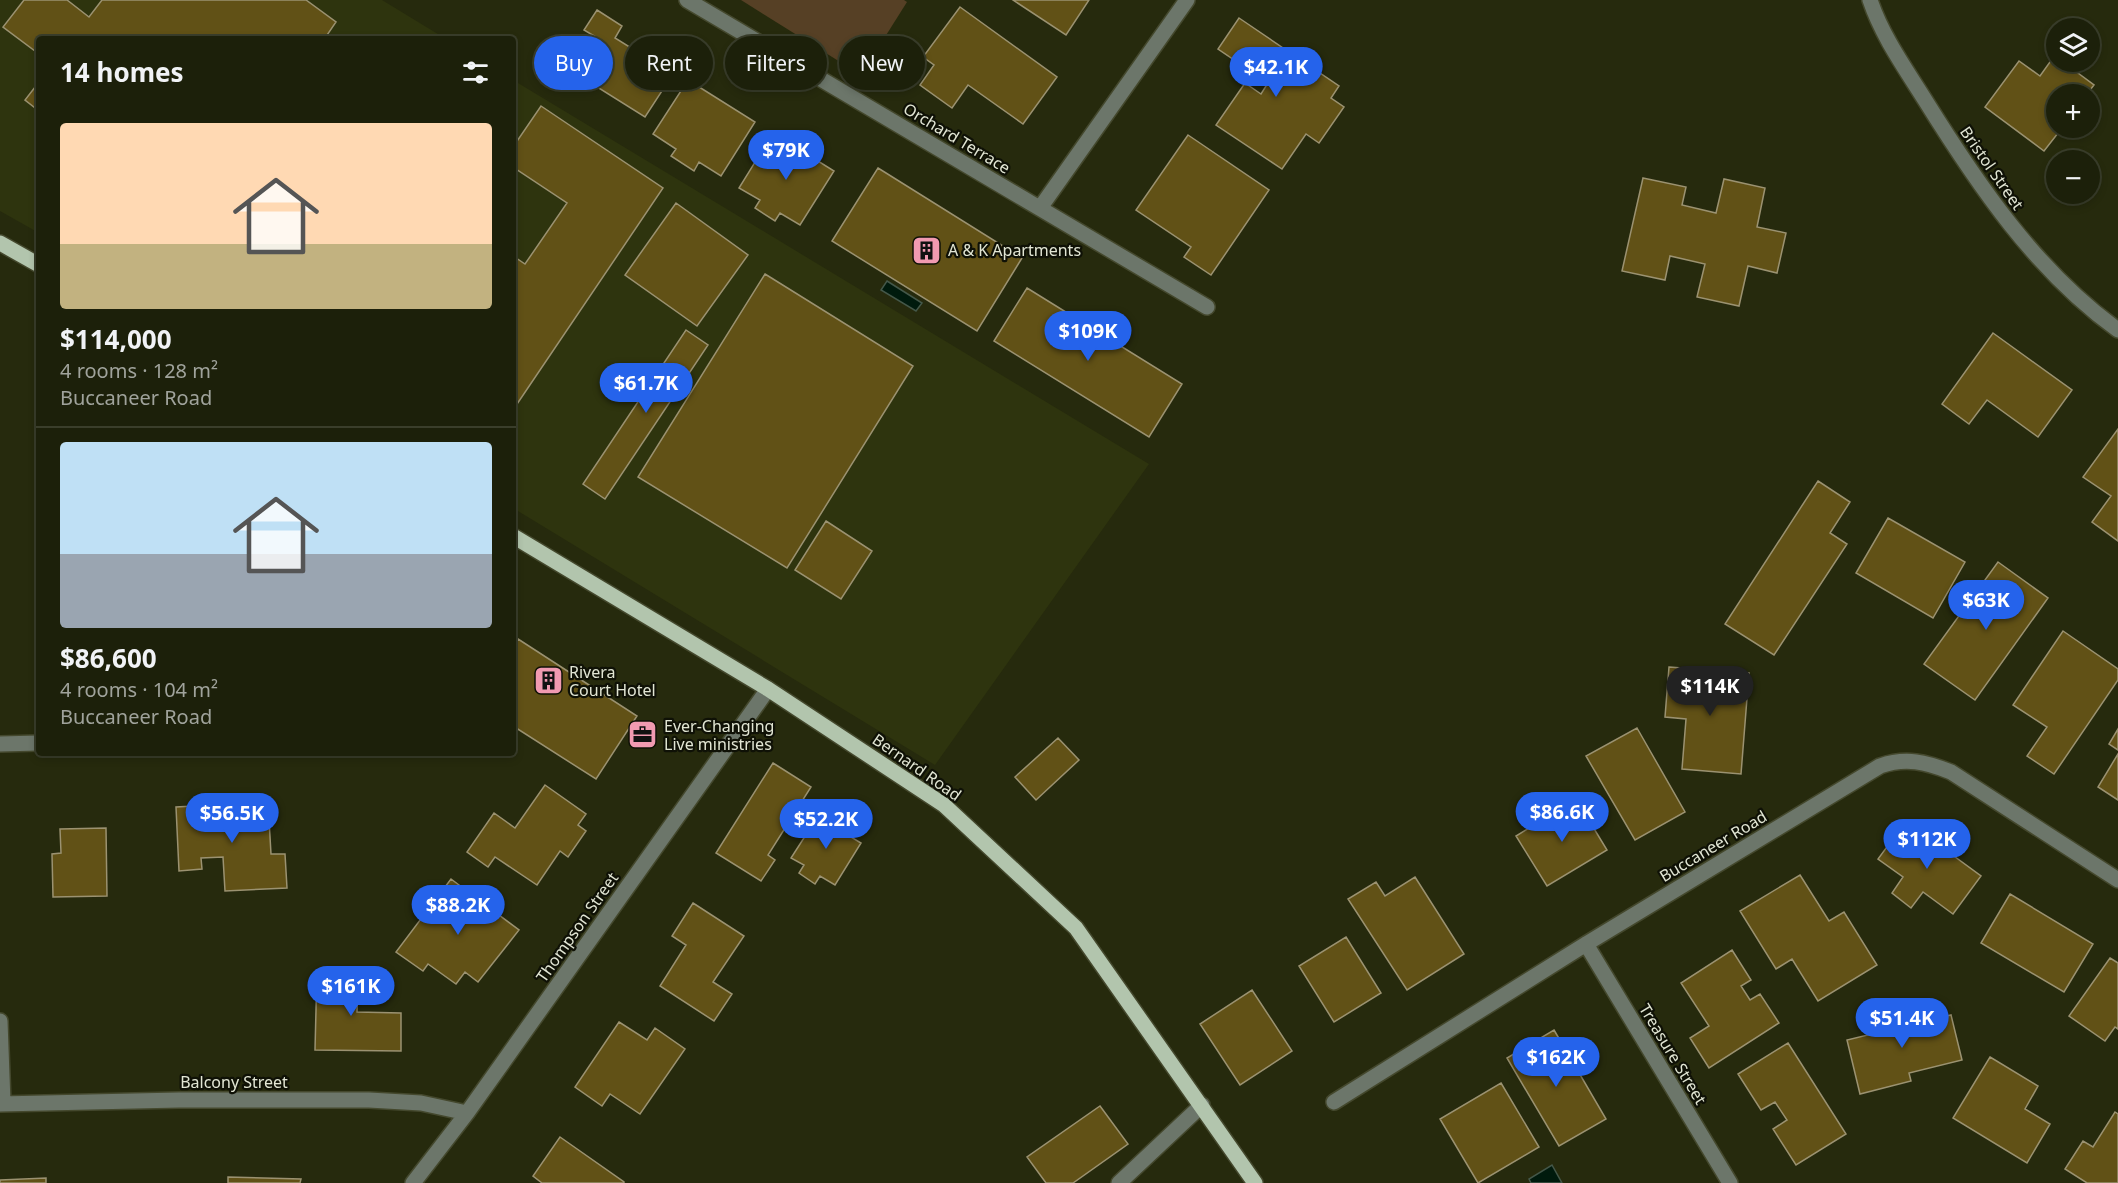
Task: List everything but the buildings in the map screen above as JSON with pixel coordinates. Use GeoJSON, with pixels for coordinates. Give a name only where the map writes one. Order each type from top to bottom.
{"type":"FeatureCollection","features":[{"type":"Feature","properties":{"kind":"main road"},"geometry":{"type":"LineString","coordinates":[[0,243],[36,263]]}},
{"type":"Feature","properties":{"kind":"main road","name":"Bernard Road"},"geometry":{"type":"LineString","coordinates":[[516,538],[768,689],[944,805],[1076,928],[1255,1183]]}},
{"type":"Feature","properties":{"kind":"street","name":"Orchard Terrace"},"geometry":{"type":"LineString","coordinates":[[687,0],[1207,307]]}},
{"type":"Feature","properties":{"kind":"street"},"geometry":{"type":"LineString","coordinates":[[1040,208],[1187,0]]}},
{"type":"Feature","properties":{"kind":"street","name":"Bristol Street"},"geometry":{"type":"LineString","coordinates":[[1870,0],[1898,58],[1940,126],[2013,228],[2069,290],[2118,330]]}},
{"type":"Feature","properties":{"kind":"street","name":"Thompson Street"},"geometry":{"type":"LineString","coordinates":[[413,1183],[467,1113],[768,689]]}},
{"type":"Feature","properties":{"kind":"street"},"geometry":{"type":"LineString","coordinates":[[0,744],[36,743]]}},
{"type":"Feature","properties":{"kind":"street","name":"Buccaneer Road"},"geometry":{"type":"LineString","coordinates":[[1334,1102],[1586,944],[1880,766],[1895,761],[1912,760],[1951,772],[2118,880]]}},
{"type":"Feature","properties":{"kind":"street","name":"Treasure Street"},"geometry":{"type":"LineString","coordinates":[[1586,944],[1730,1183]]}},
{"type":"Feature","properties":{"kind":"street"},"geometry":{"type":"LineString","coordinates":[[0,1021],[2,1104]]}},
{"type":"Feature","properties":{"kind":"street","name":"Balcony Street"},"geometry":{"type":"LineString","coordinates":[[2,1104],[179,1100],[369,1100],[421,1103],[467,1113]]}},
{"type":"Feature","properties":{"kind":"street"},"geometry":{"type":"LineString","coordinates":[[1119,1183],[1202,1105]]}},
{"type":"Feature","properties":{"kind":"shaded area"},"geometry":{"type":"Polygon","coordinates":[[[0,0],[382,0],[441,36],[36,36],[36,231],[0,211],[0,0]]]}},
{"type":"Feature","properties":{"kind":"shaded area"},"geometry":{"type":"Polygon","coordinates":[[[741,0],[904,0],[907,2],[886,36],[839,36],[839,61],[827,54],[827,36],[799,36],[741,0]]]}},
{"type":"Feature","properties":{"kind":"shaded area"},"geometry":{"type":"Polygon","coordinates":[[[516,82],[1149,464],[935,765],[516,510],[516,82]]]}},
{"type":"Feature","properties":{"kind":"shaded area"},"geometry":{"type":"Polygon","coordinates":[[[887,281],[922,303],[916,311],[881,290],[887,281]]]}},
{"type":"Feature","properties":{"kind":"shaded area"},"geometry":{"type":"Polygon","coordinates":[[[1552,1165],[1562,1183],[1531,1183],[1529,1179],[1552,1165]]]}},
{"type":"Feature","properties":{"kind":"place","name":"A & K Apartments"},"geometry":{"type":"Point","coordinates":[927,250]}},
{"type":"Feature","properties":{"kind":"place","name":"Rivera Court Hotel"},"geometry":{"type":"Point","coordinates":[548,681]}},
{"type":"Feature","properties":{"kind":"place","name":"Ever-Changing Live ministries"},"geometry":{"type":"Point","coordinates":[643,735]}}]}
